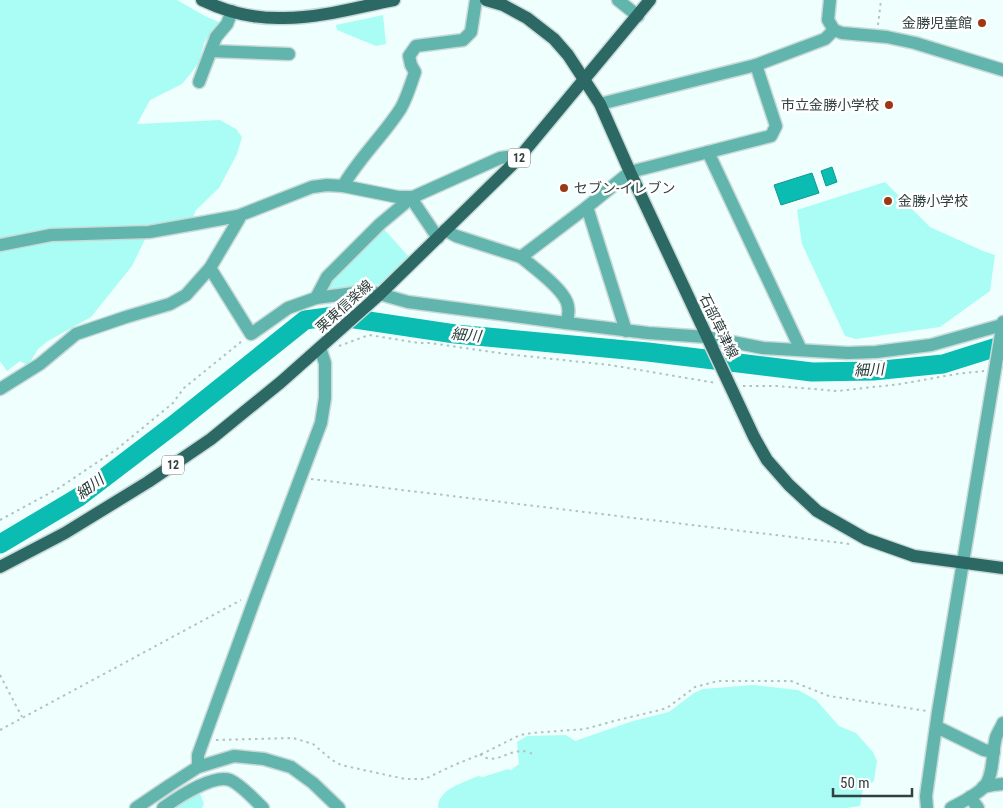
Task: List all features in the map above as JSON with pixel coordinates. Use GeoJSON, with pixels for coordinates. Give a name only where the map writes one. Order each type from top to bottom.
{"type":"FeatureCollection","features":[{"type":"Feature","properties":{"kind":"main road"},"geometry":{"type":"LineString","coordinates":[[202,0],[215,6],[271,18],[323,15],[394,0]]}},
{"type":"Feature","properties":{"kind":"main road","name":"石部草津線"},"geometry":{"type":"LineString","coordinates":[[486,0],[503,5],[527,18],[554,40],[568,56],[600,104],[754,437],[767,460],[789,485],[818,510],[866,539],[914,556],[1003,568]]}},
{"type":"Feature","properties":{"kind":"main road","name":"栗東信楽線"},"geometry":{"type":"LineString","coordinates":[[0,568],[65,533],[148,482],[211,439],[320,348],[442,234],[518,159],[650,0]]}},
{"type":"Feature","properties":{"kind":"street"},"geometry":{"type":"LineString","coordinates":[[343,186],[401,107],[412,82],[414,72],[409,56],[416,46],[463,40],[471,32],[476,0]]}},
{"type":"Feature","properties":{"kind":"street"},"geometry":{"type":"LineString","coordinates":[[618,0],[638,16]]}},
{"type":"Feature","properties":{"kind":"street"},"geometry":{"type":"LineString","coordinates":[[830,0],[828,20],[834,30],[842,34],[887,37],[915,43],[1003,70]]}},
{"type":"Feature","properties":{"kind":"street"},"geometry":{"type":"LineString","coordinates":[[199,82],[216,38],[227,24],[232,10]]}},
{"type":"Feature","properties":{"kind":"street"},"geometry":{"type":"LineString","coordinates":[[600,104],[756,65],[825,39],[834,30]]}},
{"type":"Feature","properties":{"kind":"street"},"geometry":{"type":"LineString","coordinates":[[211,51],[289,54]]}},
{"type":"Feature","properties":{"kind":"street"},"geometry":{"type":"LineString","coordinates":[[521,257],[588,207],[630,172],[772,136],[776,126],[756,65]]}},
{"type":"Feature","properties":{"kind":"street"},"geometry":{"type":"LineString","coordinates":[[708,152],[801,350]]}},
{"type":"Feature","properties":{"kind":"street"},"geometry":{"type":"LineString","coordinates":[[316,298],[327,277],[410,197],[500,158],[518,159]]}},
{"type":"Feature","properties":{"kind":"street"},"geometry":{"type":"LineString","coordinates":[[0,246],[51,235],[149,232],[238,216],[312,187],[327,185],[343,186],[410,197],[442,234],[456,236],[521,257],[561,291],[568,305],[566,323]]}},
{"type":"Feature","properties":{"kind":"street"},"geometry":{"type":"LineString","coordinates":[[588,207],[626,331]]}},
{"type":"Feature","properties":{"kind":"street"},"geometry":{"type":"LineString","coordinates":[[0,389],[40,364],[76,334],[170,304],[186,295],[210,268],[239,219],[238,216]]}},
{"type":"Feature","properties":{"kind":"street"},"geometry":{"type":"LineString","coordinates":[[210,268],[251,334],[288,308],[316,298],[369,291],[376,297],[408,302],[626,331],[708,339],[763,348],[848,353],[902,350],[931,345],[1003,324],[938,712],[926,796],[927,808]]}},
{"type":"Feature","properties":{"kind":"street"},"geometry":{"type":"LineString","coordinates":[[198,767],[198,755],[203,739],[321,423],[325,398],[325,363],[320,348]]}},
{"type":"Feature","properties":{"kind":"street"},"geometry":{"type":"LineString","coordinates":[[951,808],[970,797],[987,782],[996,739],[1003,723]]}},
{"type":"Feature","properties":{"kind":"street"},"geometry":{"type":"LineString","coordinates":[[937,727],[984,750],[994,752]]}},
{"type":"Feature","properties":{"kind":"street"},"geometry":{"type":"LineString","coordinates":[[136,808],[198,767],[234,756],[264,758],[291,767],[314,782],[339,808]]}},
{"type":"Feature","properties":{"kind":"street"},"geometry":{"type":"LineString","coordinates":[[163,808],[193,789],[223,779],[231,781],[248,793],[262,808]]}},
{"type":"Feature","properties":{"kind":"street"},"geometry":{"type":"LineString","coordinates":[[983,787],[1003,784]]}},
{"type":"Feature","properties":{"kind":"street"},"geometry":{"type":"LineString","coordinates":[[970,797],[978,808]]}},
{"type":"Feature","properties":{"kind":"path"},"geometry":{"type":"LineString","coordinates":[[878,29],[882,0]]}},
{"type":"Feature","properties":{"kind":"path"},"geometry":{"type":"LineString","coordinates":[[0,520],[60,488],[117,449],[173,403],[184,388],[251,334]]}},
{"type":"Feature","properties":{"kind":"path"},"geometry":{"type":"LineString","coordinates":[[320,348],[333,349],[369,335],[419,344],[430,342],[506,354],[610,365],[730,384],[837,391],[900,384],[995,366]]}},
{"type":"Feature","properties":{"kind":"path"},"geometry":{"type":"LineString","coordinates":[[301,478],[860,545],[866,539]]}},
{"type":"Feature","properties":{"kind":"path"},"geometry":{"type":"LineString","coordinates":[[0,730],[242,600]]}},
{"type":"Feature","properties":{"kind":"path"},"geometry":{"type":"LineString","coordinates":[[0,675],[23,718]]}},
{"type":"Feature","properties":{"kind":"path"},"geometry":{"type":"LineString","coordinates":[[203,739],[293,738],[313,744],[341,765],[405,779],[425,779],[520,735],[585,729],[656,712],[667,708],[695,687],[718,682],[791,682],[829,696],[938,712]]}},
{"type":"Feature","properties":{"kind":"path"},"geometry":{"type":"LineString","coordinates":[[480,754],[485,759],[522,751],[534,754]]}},
{"type":"Feature","properties":{"kind":"shaded area"},"geometry":{"type":"Polygon","coordinates":[[[0,0],[177,0],[219,22],[204,43],[199,63],[182,84],[150,100],[137,124],[220,120],[236,129],[242,137],[237,154],[219,188],[196,210],[192,220],[151,227],[132,266],[91,317],[48,341],[38,349],[27,365],[20,361],[7,371],[0,361],[0,0]]]}},
{"type":"Feature","properties":{"kind":"shaded area"},"geometry":{"type":"Polygon","coordinates":[[[383,15],[386,44],[376,46],[337,30],[336,25],[383,15]]]}},
{"type":"Feature","properties":{"kind":"shaded area"},"geometry":{"type":"Polygon","coordinates":[[[832,167],[837,182],[826,186],[821,171],[832,167]]]}},
{"type":"Feature","properties":{"kind":"shaded area"},"geometry":{"type":"Polygon","coordinates":[[[812,173],[819,193],[781,205],[774,185],[812,173]]]}},
{"type":"Feature","properties":{"kind":"shaded area"},"geometry":{"type":"Polygon","coordinates":[[[885,182],[930,227],[995,255],[990,291],[940,327],[856,339],[845,336],[802,244],[797,210],[885,182]]]}},
{"type":"Feature","properties":{"kind":"shaded area"},"geometry":{"type":"Polygon","coordinates":[[[383,228],[409,257],[380,284],[329,291],[326,287],[331,280],[383,228]]]}},
{"type":"Feature","properties":{"kind":"shaded area"},"geometry":{"type":"Polygon","coordinates":[[[754,685],[798,690],[816,700],[839,726],[856,733],[873,752],[877,761],[874,781],[863,788],[860,806],[846,808],[438,808],[442,796],[459,784],[478,776],[483,777],[508,769],[511,770],[519,764],[517,742],[527,736],[566,735],[575,741],[633,721],[669,712],[694,693],[703,689],[754,685]]]}},
{"type":"Feature","properties":{"kind":"shaded area"},"geometry":{"type":"Polygon","coordinates":[[[199,791],[204,804],[202,808],[168,808],[199,791]]]}},
{"type":"Feature","properties":{"kind":"waterway","name":"細川"},"geometry":{"type":"LineString","coordinates":[[0,544],[79,497],[176,423],[305,320],[335,316],[455,334],[648,352],[812,372],[873,371],[943,364],[1003,345]]}},
{"type":"Feature","properties":{"kind":"place","name":"金勝児童館"},"geometry":{"type":"Point","coordinates":[982,23]}},
{"type":"Feature","properties":{"kind":"place","name":"市立金勝小学校"},"geometry":{"type":"Point","coordinates":[889,105]}},
{"type":"Feature","properties":{"kind":"place","name":"セブン-イレブン"},"geometry":{"type":"Point","coordinates":[564,188]}},
{"type":"Feature","properties":{"kind":"place","name":"金勝小学校"},"geometry":{"type":"Point","coordinates":[888,201]}}]}
